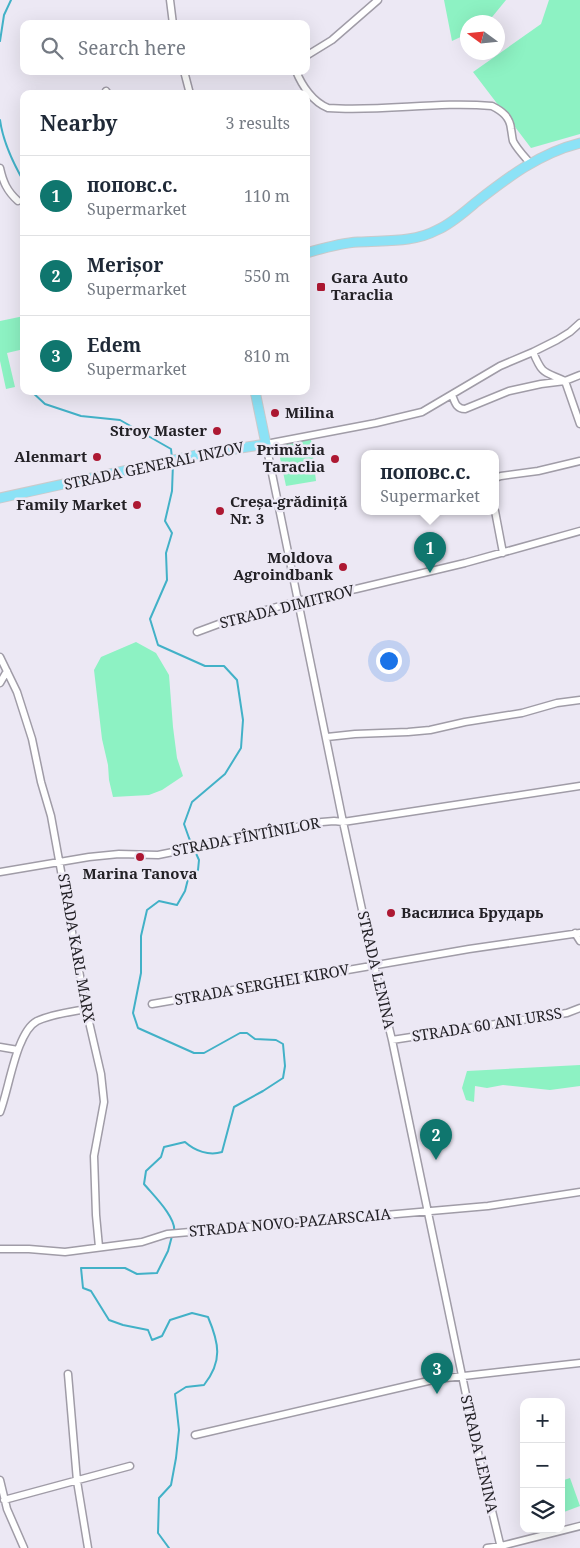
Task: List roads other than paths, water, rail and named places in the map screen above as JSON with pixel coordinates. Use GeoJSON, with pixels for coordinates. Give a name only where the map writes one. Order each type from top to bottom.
{"type":"FeatureCollection","features":[{"type":"Feature","properties":{"kind":"main road"},"geometry":{"type":"LineString","coordinates":[[310,252],[340,244],[410,239],[439,230],[530,163],[558,149],[580,143]]}},
{"type":"Feature","properties":{"kind":"main road","name":"STRADA LENINA"},"geometry":{"type":"LineString","coordinates":[[256,395],[266,444]]}},
{"type":"Feature","properties":{"kind":"main road","name":"STRADA GENERAL INZOV"},"geometry":{"type":"LineString","coordinates":[[0,498],[196,456],[266,444]]}},
{"type":"Feature","properties":{"kind":"street"},"geometry":{"type":"LineString","coordinates":[[170,0],[172,20]]}},
{"type":"Feature","properties":{"kind":"street"},"geometry":{"type":"LineString","coordinates":[[310,54],[332,40],[378,0]]}},
{"type":"Feature","properties":{"kind":"street"},"geometry":{"type":"LineString","coordinates":[[185,75],[189,90]]}},
{"type":"Feature","properties":{"kind":"street"},"geometry":{"type":"LineString","coordinates":[[298,75],[307,90]]}},
{"type":"Feature","properties":{"kind":"street"},"geometry":{"type":"LineString","coordinates":[[310,94],[321,106],[328,108],[381,108],[426,105],[492,106],[506,116],[516,146],[530,163]]}},
{"type":"Feature","properties":{"kind":"street"},"geometry":{"type":"LineString","coordinates":[[0,168],[4,183],[11,195],[18,201]]}},
{"type":"Feature","properties":{"kind":"street","name":"STRADA GENERAL INZOV"},"geometry":{"type":"LineString","coordinates":[[266,444],[415,415],[429,409],[500,366],[533,352],[570,332],[580,322]]}},
{"type":"Feature","properties":{"kind":"street"},"geometry":{"type":"LineString","coordinates":[[533,352],[539,367],[546,374],[565,382],[580,424]]}},
{"type":"Feature","properties":{"kind":"street"},"geometry":{"type":"LineString","coordinates":[[452,395],[457,407],[465,409],[509,391],[541,384],[565,382],[580,375]]}},
{"type":"Feature","properties":{"kind":"street","name":"STRADA LENINA"},"geometry":{"type":"LineString","coordinates":[[266,444],[343,822],[392,1040],[479,1457],[501,1547]]}},
{"type":"Feature","properties":{"kind":"street"},"geometry":{"type":"LineString","coordinates":[[499,477],[555,468],[580,461]]}},
{"type":"Feature","properties":{"kind":"street"},"geometry":{"type":"LineString","coordinates":[[496,515],[503,553]]}},
{"type":"Feature","properties":{"kind":"street","name":"STRADA DIMITROV"},"geometry":{"type":"LineString","coordinates":[[197,632],[224,622],[298,601],[356,590],[503,553],[580,531]]}},
{"type":"Feature","properties":{"kind":"street","name":"STRADA KARL MARX"},"geometry":{"type":"LineString","coordinates":[[0,657],[17,692],[32,739],[41,782],[51,816],[86,1009],[101,1074],[104,1094],[102,1116],[94,1156],[99,1247]]}},
{"type":"Feature","properties":{"kind":"street"},"geometry":{"type":"LineString","coordinates":[[0,683],[7,671]]}},
{"type":"Feature","properties":{"kind":"street"},"geometry":{"type":"LineString","coordinates":[[327,736],[430,730],[464,722],[522,713],[557,703],[580,700]]}},
{"type":"Feature","properties":{"kind":"street","name":"STRADA FÎNTÎNILOR"},"geometry":{"type":"LineString","coordinates":[[0,872],[89,857],[120,854],[158,855],[322,822],[343,822],[580,786]]}},
{"type":"Feature","properties":{"kind":"street"},"geometry":{"type":"LineString","coordinates":[[578,933],[580,941]]}},
{"type":"Feature","properties":{"kind":"street","name":"STRADA SERGHEI KIROV"},"geometry":{"type":"LineString","coordinates":[[152,1004],[469,949],[578,933]]}},
{"type":"Feature","properties":{"kind":"street","name":"STRADA 60 ANI URSS"},"geometry":{"type":"LineString","coordinates":[[392,1040],[567,1013],[580,1008]]}},
{"type":"Feature","properties":{"kind":"street"},"geometry":{"type":"LineString","coordinates":[[0,1112],[18,1050],[29,1028],[37,1022],[86,1009]]}},
{"type":"Feature","properties":{"kind":"street"},"geometry":{"type":"LineString","coordinates":[[0,1047],[18,1050]]}},
{"type":"Feature","properties":{"kind":"street","name":"STRADA NOVO-PAZARSCAIA"},"geometry":{"type":"LineString","coordinates":[[0,1248],[65,1252],[142,1242],[167,1234],[488,1206],[580,1192]]}},
{"type":"Feature","properties":{"kind":"street"},"geometry":{"type":"LineString","coordinates":[[196,1435],[346,1402],[437,1379],[580,1363]]}},
{"type":"Feature","properties":{"kind":"street"},"geometry":{"type":"LineString","coordinates":[[68,1374],[77,1481],[88,1548]]}},
{"type":"Feature","properties":{"kind":"street"},"geometry":{"type":"LineString","coordinates":[[4,1500],[130,1466]]}},
{"type":"Feature","properties":{"kind":"street"},"geometry":{"type":"LineString","coordinates":[[0,1480],[10,1519],[24,1548]]}},
{"type":"Feature","properties":{"kind":"street"},"geometry":{"type":"LineString","coordinates":[[487,1548],[501,1547],[580,1526]]}},
{"type":"Feature","properties":{"kind":"waterway"},"geometry":{"type":"LineString","coordinates":[[0,41],[4,15],[11,0]]}},
{"type":"Feature","properties":{"kind":"waterway"},"geometry":{"type":"LineString","coordinates":[[0,120],[3,136],[20,174]]}},
{"type":"Feature","properties":{"kind":"waterway"},"geometry":{"type":"LineString","coordinates":[[35,395],[45,404],[81,416],[120,420],[171,449],[172,458]]}},
{"type":"Feature","properties":{"kind":"waterway"},"geometry":{"type":"LineString","coordinates":[[173,463],[172,491],[165,521],[172,533],[166,553],[167,580],[150,619],[158,645],[205,666],[224,666],[237,680],[243,720],[241,748],[225,774],[192,802],[184,824],[199,860],[198,870],[188,879],[185,891],[177,905],[159,901],[147,910],[141,936],[141,973],[133,1013],[138,1028],[194,1053],[204,1053],[240,1033],[247,1033],[255,1039],[276,1040],[283,1044],[285,1066],[283,1078],[234,1107],[222,1152],[202,1152],[185,1142],[164,1147],[161,1157],[146,1171],[144,1184],[172,1220],[174,1232]]}},
{"type":"Feature","properties":{"kind":"waterway"},"geometry":{"type":"LineString","coordinates":[[169,1548],[158,1533],[159,1498],[171,1485],[176,1458],[179,1430],[175,1394],[186,1387],[204,1385],[217,1360],[215,1335],[208,1317],[192,1313],[170,1320],[162,1336],[152,1340],[148,1330],[109,1320],[91,1291],[83,1288],[81,1268],[125,1268],[137,1274],[157,1273],[168,1251],[172,1236]]}},
{"type":"Feature","properties":{"kind":"place","name":"Gara Auto Taraclia"},"geometry":{"type":"Point","coordinates":[321,287]}},
{"type":"Feature","properties":{"kind":"place","name":"Milina"},"geometry":{"type":"Point","coordinates":[275,413]}},
{"type":"Feature","properties":{"kind":"place","name":"Stroy Master"},"geometry":{"type":"Point","coordinates":[217,431]}},
{"type":"Feature","properties":{"kind":"place","name":"Alenmart"},"geometry":{"type":"Point","coordinates":[97,457]}},
{"type":"Feature","properties":{"kind":"place","name":"Primăria Taraclia"},"geometry":{"type":"Point","coordinates":[335,459]}},
{"type":"Feature","properties":{"kind":"place","name":"Family Market"},"geometry":{"type":"Point","coordinates":[137,505]}},
{"type":"Feature","properties":{"kind":"place","name":"Creșa-grădiniță Nr. 3"},"geometry":{"type":"Point","coordinates":[220,511]}},
{"type":"Feature","properties":{"kind":"place","name":"Moldova Agroindbank"},"geometry":{"type":"Point","coordinates":[343,567]}},
{"type":"Feature","properties":{"kind":"place","name":"поповс.с."},"geometry":{"type":"Point","coordinates":[430,573]}},
{"type":"Feature","properties":{"kind":"place","name":"Marina Tanova"},"geometry":{"type":"Point","coordinates":[140,857]}},
{"type":"Feature","properties":{"kind":"place","name":"Василиса Брударь"},"geometry":{"type":"Point","coordinates":[391,913]}},
{"type":"Feature","properties":{"kind":"place","name":"Merișor"},"geometry":{"type":"Point","coordinates":[436,1160]}},
{"type":"Feature","properties":{"kind":"place","name":"Edem"},"geometry":{"type":"Point","coordinates":[437,1394]}}]}
